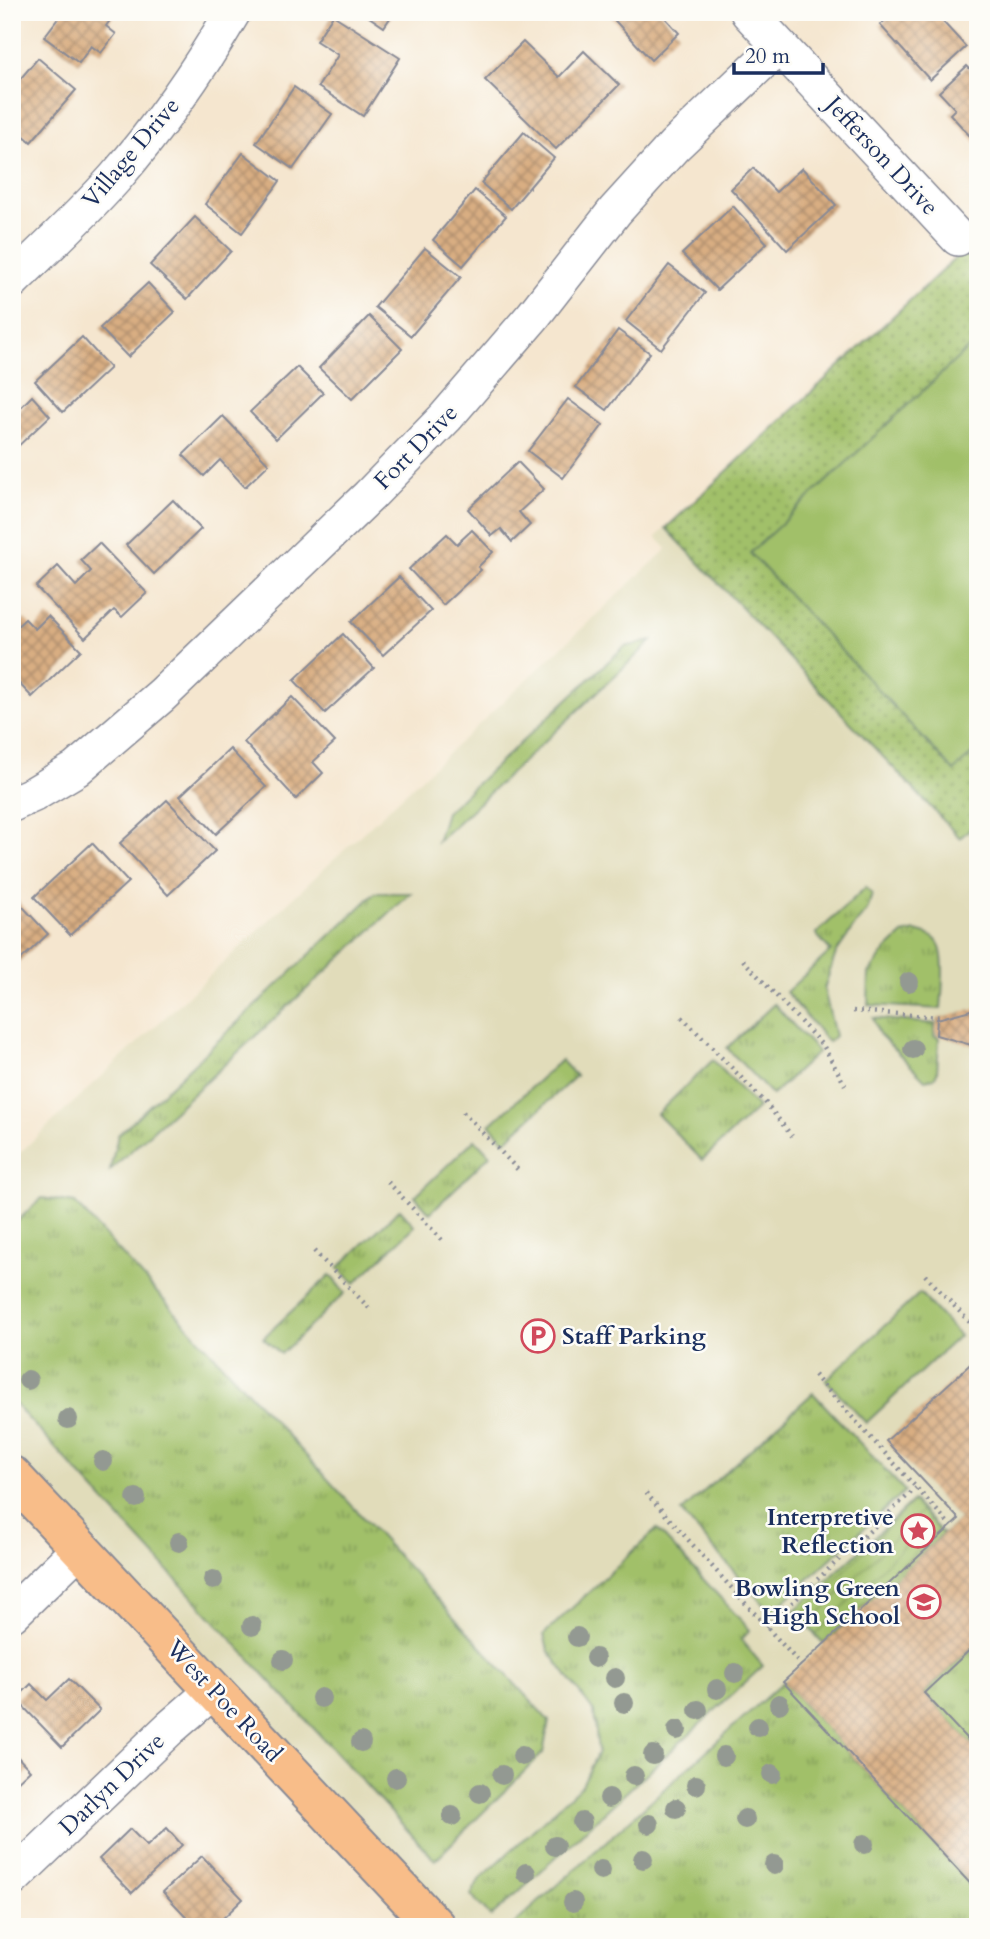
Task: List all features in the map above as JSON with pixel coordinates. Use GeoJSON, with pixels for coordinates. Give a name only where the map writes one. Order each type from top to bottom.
{"type":"FeatureCollection","features":[{"type":"Feature","properties":{"kind":"main road","name":"West Poe Road"},"geometry":{"type":"LineString","coordinates":[[12,1476],[436,1927]]}},
{"type":"Feature","properties":{"kind":"street","name":"Village Drive"},"geometry":{"type":"LineString","coordinates":[[12,281],[115,178],[172,106],[233,12]]}},
{"type":"Feature","properties":{"kind":"street","name":"Jefferson Drive"},"geometry":{"type":"LineString","coordinates":[[748,12],[958,238]]}},
{"type":"Feature","properties":{"kind":"street","name":"Fort Drive"},"geometry":{"type":"LineString","coordinates":[[12,804],[76,769],[162,695],[369,496],[446,417],[533,316],[615,211],[674,146],[779,46]]}},
{"type":"Feature","properties":{"kind":"street"},"geometry":{"type":"LineString","coordinates":[[12,1614],[80,1548]]}},
{"type":"Feature","properties":{"kind":"street","name":"Darlyn Drive"},"geometry":{"type":"LineString","coordinates":[[12,1880],[170,1728],[214,1690]]}},
{"type":"Feature","properties":{"kind":"path"},"geometry":{"type":"LineString","coordinates":[[743,960],[824,1046],[845,1086]]}},
{"type":"Feature","properties":{"kind":"path"},"geometry":{"type":"LineString","coordinates":[[853,1011],[941,1017]]}},
{"type":"Feature","properties":{"kind":"path"},"geometry":{"type":"LineString","coordinates":[[682,1017],[765,1102],[792,1136]]}},
{"type":"Feature","properties":{"kind":"path"},"geometry":{"type":"LineString","coordinates":[[463,1112],[519,1171]]}},
{"type":"Feature","properties":{"kind":"path"},"geometry":{"type":"LineString","coordinates":[[388,1182],[443,1241]]}},
{"type":"Feature","properties":{"kind":"path"},"geometry":{"type":"LineString","coordinates":[[314,1251],[370,1309]]}},
{"type":"Feature","properties":{"kind":"path"},"geometry":{"type":"LineString","coordinates":[[925,1275],[978,1331]]}},
{"type":"Feature","properties":{"kind":"path"},"geometry":{"type":"LineString","coordinates":[[814,1375],[951,1526]]}},
{"type":"Feature","properties":{"kind":"path"},"geometry":{"type":"LineString","coordinates":[[766,1627],[916,1488]]}},
{"type":"Feature","properties":{"kind":"path"},"geometry":{"type":"LineString","coordinates":[[646,1493],[801,1665]]}},
{"type":"Feature","properties":{"kind":"shaded area"},"geometry":{"type":"Polygon","coordinates":[[[978,237],[978,1927],[436,1927],[12,1476],[12,1160],[667,549],[656,537],[978,237]]]}},
{"type":"Feature","properties":{"kind":"green space"},"geometry":{"type":"Polygon","coordinates":[[[978,237],[978,821],[960,838],[666,528],[978,237]]]}},
{"type":"Feature","properties":{"kind":"green space"},"geometry":{"type":"Polygon","coordinates":[[[978,339],[978,748],[954,771],[750,553],[978,339]]]}},
{"type":"Feature","properties":{"kind":"green space"},"geometry":{"type":"Polygon","coordinates":[[[652,641],[437,842],[446,812],[624,647],[652,641]]]}},
{"type":"Feature","properties":{"kind":"green space"},"geometry":{"type":"Polygon","coordinates":[[[866,887],[872,894],[867,911],[836,953],[824,989],[835,1036],[828,1042],[786,992],[831,951],[816,934],[866,887]]]}},
{"type":"Feature","properties":{"kind":"green space"},"geometry":{"type":"Polygon","coordinates":[[[375,893],[411,893],[110,1170],[118,1135],[375,893]]]}},
{"type":"Feature","properties":{"kind":"green space"},"geometry":{"type":"Polygon","coordinates":[[[915,931],[932,936],[942,953],[941,1009],[868,1005],[869,973],[886,950],[903,934],[915,931]]]}},
{"type":"Feature","properties":{"kind":"green space"},"geometry":{"type":"Polygon","coordinates":[[[774,1004],[818,1052],[772,1095],[727,1048],[774,1004]]]}},
{"type":"Feature","properties":{"kind":"green space"},"geometry":{"type":"Polygon","coordinates":[[[873,1018],[935,1024],[934,1036],[939,1038],[937,1073],[934,1078],[925,1080],[879,1034],[873,1018]]]}},
{"type":"Feature","properties":{"kind":"green space"},"geometry":{"type":"Polygon","coordinates":[[[561,1060],[576,1076],[505,1141],[490,1125],[561,1060]]]}},
{"type":"Feature","properties":{"kind":"green space"},"geometry":{"type":"Polygon","coordinates":[[[713,1060],[758,1108],[702,1160],[657,1114],[713,1060]]]}},
{"type":"Feature","properties":{"kind":"green space"},"geometry":{"type":"Polygon","coordinates":[[[475,1139],[490,1155],[430,1213],[415,1196],[475,1139]]]}},
{"type":"Feature","properties":{"kind":"green space"},"geometry":{"type":"Polygon","coordinates":[[[42,1198],[75,1203],[549,1721],[543,1753],[435,1860],[12,1401],[12,1226],[42,1198]]]}},
{"type":"Feature","properties":{"kind":"green space"},"geometry":{"type":"Polygon","coordinates":[[[400,1209],[415,1226],[355,1283],[338,1268],[400,1209]]]}},
{"type":"Feature","properties":{"kind":"green space"},"geometry":{"type":"Polygon","coordinates":[[[330,1275],[345,1293],[281,1354],[263,1338],[330,1275]]]}},
{"type":"Feature","properties":{"kind":"green space"},"geometry":{"type":"Polygon","coordinates":[[[920,1293],[959,1336],[866,1423],[826,1380],[920,1293]]]}},
{"type":"Feature","properties":{"kind":"green space"},"geometry":{"type":"Polygon","coordinates":[[[813,1393],[905,1491],[771,1613],[681,1512],[813,1393]]]}},
{"type":"Feature","properties":{"kind":"green space"},"geometry":{"type":"Polygon","coordinates":[[[913,1501],[943,1534],[824,1644],[794,1611],[913,1501]]]}},
{"type":"Feature","properties":{"kind":"green space"},"geometry":{"type":"Polygon","coordinates":[[[657,1529],[750,1630],[741,1640],[763,1666],[491,1917],[471,1895],[479,1880],[582,1785],[598,1752],[594,1712],[548,1650],[544,1634],[657,1529]]]}},
{"type":"Feature","properties":{"kind":"green space"},"geometry":{"type":"Polygon","coordinates":[[[978,1642],[978,1751],[924,1693],[978,1642]]]}},
{"type":"Feature","properties":{"kind":"green space"},"geometry":{"type":"Polygon","coordinates":[[[783,1682],[978,1892],[978,1927],[511,1927],[783,1682]]]}},
{"type":"Feature","properties":{"kind":"building"},"geometry":{"type":"Polygon","coordinates":[[[63,12],[116,12],[106,26],[116,34],[101,53],[91,46],[79,63],[44,37],[63,12]]]}},
{"type":"Feature","properties":{"kind":"building"},"geometry":{"type":"Polygon","coordinates":[[[362,12],[394,12],[384,27],[362,12]]]}},
{"type":"Feature","properties":{"kind":"building"},"geometry":{"type":"Polygon","coordinates":[[[607,12],[660,12],[679,33],[651,60],[607,12]]]}},
{"type":"Feature","properties":{"kind":"building"},"geometry":{"type":"Polygon","coordinates":[[[894,12],[934,12],[966,47],[930,80],[880,25],[894,12]]]}},
{"type":"Feature","properties":{"kind":"building"},"geometry":{"type":"Polygon","coordinates":[[[333,15],[400,58],[363,116],[318,87],[338,55],[316,41],[333,15]]]}},
{"type":"Feature","properties":{"kind":"building"},"geometry":{"type":"Polygon","coordinates":[[[523,42],[559,77],[584,51],[619,85],[556,149],[485,80],[523,42]]]}},
{"type":"Feature","properties":{"kind":"building"},"geometry":{"type":"Polygon","coordinates":[[[38,58],[76,90],[31,142],[12,125],[12,81],[16,84],[38,58]]]}},
{"type":"Feature","properties":{"kind":"building"},"geometry":{"type":"Polygon","coordinates":[[[967,66],[978,77],[978,145],[950,114],[955,109],[939,92],[967,66]]]}},
{"type":"Feature","properties":{"kind":"building"},"geometry":{"type":"Polygon","coordinates":[[[294,87],[332,114],[293,169],[256,143],[294,87]]]}},
{"type":"Feature","properties":{"kind":"building"},"geometry":{"type":"Polygon","coordinates":[[[524,132],[554,158],[511,209],[481,183],[524,132]]]}},
{"type":"Feature","properties":{"kind":"building"},"geometry":{"type":"Polygon","coordinates":[[[243,153],[280,181],[242,233],[205,204],[243,153]]]}},
{"type":"Feature","properties":{"kind":"building"},"geometry":{"type":"Polygon","coordinates":[[[753,168],[776,192],[802,168],[836,205],[787,250],[731,189],[753,168]]]}},
{"type":"Feature","properties":{"kind":"building"},"geometry":{"type":"Polygon","coordinates":[[[475,190],[506,216],[463,266],[433,240],[475,190]]]}},
{"type":"Feature","properties":{"kind":"building"},"geometry":{"type":"Polygon","coordinates":[[[733,206],[767,243],[717,290],[682,254],[733,206]]]}},
{"type":"Feature","properties":{"kind":"building"},"geometry":{"type":"Polygon","coordinates":[[[195,217],[231,251],[187,299],[150,265],[195,217]]]}},
{"type":"Feature","properties":{"kind":"building"},"geometry":{"type":"Polygon","coordinates":[[[425,248],[461,277],[411,336],[375,307],[425,248]]]}},
{"type":"Feature","properties":{"kind":"building"},"geometry":{"type":"Polygon","coordinates":[[[669,265],[705,293],[661,349],[626,321],[669,265]]]}},
{"type":"Feature","properties":{"kind":"building"},"geometry":{"type":"Polygon","coordinates":[[[148,283],[175,312],[128,357],[100,328],[148,283]]]}},
{"type":"Feature","properties":{"kind":"building"},"geometry":{"type":"Polygon","coordinates":[[[369,316],[402,349],[352,399],[319,368],[369,316]]]}},
{"type":"Feature","properties":{"kind":"building"},"geometry":{"type":"Polygon","coordinates":[[[618,330],[650,353],[607,410],[576,387],[618,330]]]}},
{"type":"Feature","properties":{"kind":"building"},"geometry":{"type":"Polygon","coordinates":[[[82,337],[110,368],[63,412],[35,381],[82,337]]]}},
{"type":"Feature","properties":{"kind":"building"},"geometry":{"type":"Polygon","coordinates":[[[297,367],[323,393],[276,439],[250,412],[297,367]]]}},
{"type":"Feature","properties":{"kind":"building"},"geometry":{"type":"Polygon","coordinates":[[[32,396],[50,416],[12,452],[12,408],[16,412],[32,396]]]}},
{"type":"Feature","properties":{"kind":"building"},"geometry":{"type":"Polygon","coordinates":[[[568,399],[603,425],[563,478],[528,451],[568,399]]]}},
{"type":"Feature","properties":{"kind":"building"},"geometry":{"type":"Polygon","coordinates":[[[223,416],[269,464],[245,487],[220,460],[204,476],[183,455],[223,416]]]}},
{"type":"Feature","properties":{"kind":"building"},"geometry":{"type":"Polygon","coordinates":[[[518,462],[544,489],[519,512],[530,525],[512,542],[501,529],[492,536],[468,509],[518,462]]]}},
{"type":"Feature","properties":{"kind":"building"},"geometry":{"type":"Polygon","coordinates":[[[173,500],[201,529],[154,574],[126,545],[173,500]]]}},
{"type":"Feature","properties":{"kind":"building"},"geometry":{"type":"Polygon","coordinates":[[[472,530],[493,552],[478,567],[481,570],[443,605],[409,569],[447,534],[457,544],[472,530]]]}},
{"type":"Feature","properties":{"kind":"building"},"geometry":{"type":"Polygon","coordinates":[[[99,543],[147,593],[122,617],[114,610],[85,638],[36,587],[58,566],[76,586],[91,571],[81,560],[99,543]]]}},
{"type":"Feature","properties":{"kind":"building"},"geometry":{"type":"Polygon","coordinates":[[[399,577],[431,611],[383,655],[351,622],[399,577]]]}},
{"type":"Feature","properties":{"kind":"building"},"geometry":{"type":"Polygon","coordinates":[[[48,616],[81,650],[32,697],[12,676],[12,650],[15,648],[12,645],[12,631],[25,619],[35,629],[48,616]]]}},
{"type":"Feature","properties":{"kind":"building"},"geometry":{"type":"Polygon","coordinates":[[[343,634],[374,668],[325,713],[294,680],[343,634]]]}},
{"type":"Feature","properties":{"kind":"building"},"geometry":{"type":"Polygon","coordinates":[[[292,697],[335,742],[313,762],[323,773],[296,799],[244,742],[292,697]]]}},
{"type":"Feature","properties":{"kind":"building"},"geometry":{"type":"Polygon","coordinates":[[[230,749],[266,787],[216,834],[180,796],[230,749]]]}},
{"type":"Feature","properties":{"kind":"building"},"geometry":{"type":"Polygon","coordinates":[[[167,800],[215,851],[168,895],[120,843],[167,800]]]}},
{"type":"Feature","properties":{"kind":"building"},"geometry":{"type":"Polygon","coordinates":[[[92,843],[128,882],[70,935],[34,897],[92,843]]]}},
{"type":"Feature","properties":{"kind":"building"},"geometry":{"type":"Polygon","coordinates":[[[12,895],[48,934],[12,968],[12,895]]]}},
{"type":"Feature","properties":{"kind":"building"},"geometry":{"type":"Polygon","coordinates":[[[978,1008],[978,1047],[936,1035],[937,1019],[978,1008]]]}},
{"type":"Feature","properties":{"kind":"building","name":"Bowling Green High School"},"geometry":{"type":"Polygon","coordinates":[[[978,1357],[978,1642],[924,1693],[978,1751],[978,1892],[783,1682],[959,1519],[886,1441],[978,1357]]]}},
{"type":"Feature","properties":{"kind":"building"},"geometry":{"type":"Polygon","coordinates":[[[69,1679],[100,1710],[62,1747],[16,1699],[31,1684],[47,1700],[69,1679]]]}},
{"type":"Feature","properties":{"kind":"building"},"geometry":{"type":"Polygon","coordinates":[[[12,1751],[30,1770],[12,1787],[12,1751]]]}},
{"type":"Feature","properties":{"kind":"building"},"geometry":{"type":"Polygon","coordinates":[[[167,1828],[182,1845],[132,1893],[99,1859],[130,1829],[147,1846],[167,1828]]]}},
{"type":"Feature","properties":{"kind":"building"},"geometry":{"type":"Polygon","coordinates":[[[202,1856],[243,1899],[214,1927],[196,1927],[163,1892],[202,1856]]]}},
{"type":"Feature","properties":{"kind":"place","name":"Staff Parking"},"geometry":{"type":"Point","coordinates":[538,1336]}},
{"type":"Feature","properties":{"kind":"place","name":"Interpretive Reflection"},"geometry":{"type":"Point","coordinates":[918,1531]}},
{"type":"Feature","properties":{"kind":"place","name":"Bowling Green High School"},"geometry":{"type":"Point","coordinates":[924,1602]}}]}
